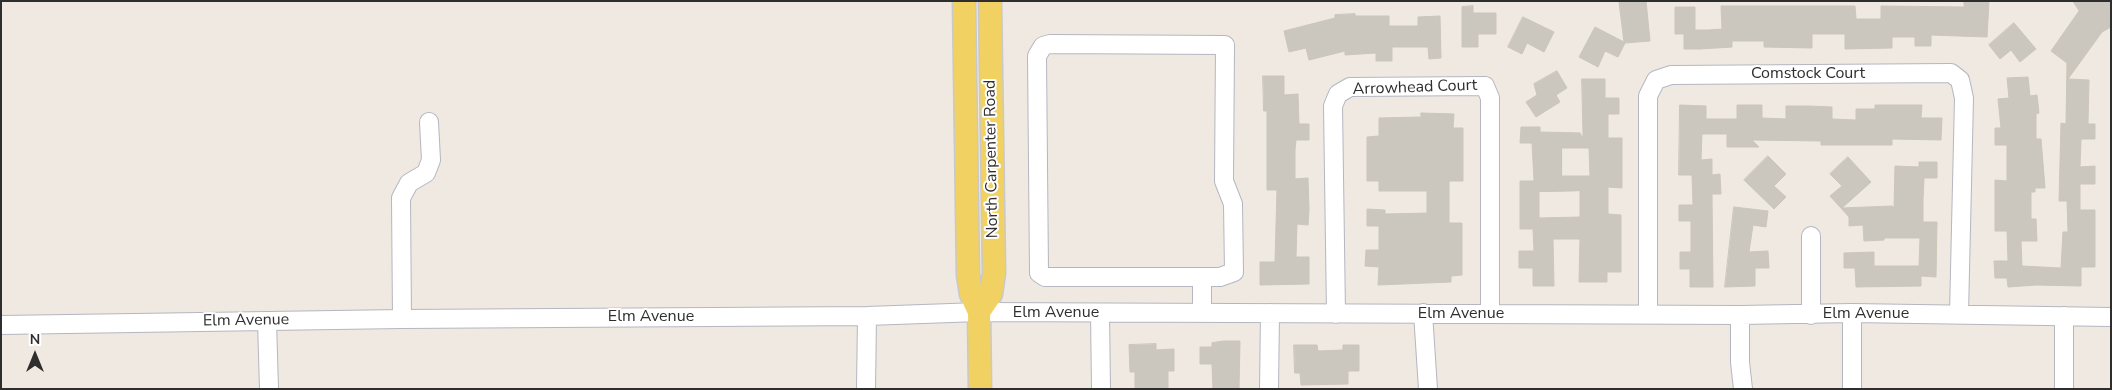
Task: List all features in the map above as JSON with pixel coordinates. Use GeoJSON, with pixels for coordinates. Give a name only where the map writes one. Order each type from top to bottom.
{"type":"FeatureCollection","features":[{"type":"Feature","properties":{"kind":"main road","name":"North Carpenter Road"},"geometry":{"type":"LineString","coordinates":[[964,1],[968,275],[971,294],[979,312],[980,389]]}},
{"type":"Feature","properties":{"kind":"main road","name":"North Carpenter Road"},"geometry":{"type":"LineString","coordinates":[[979,312],[991,294],[994,273],[990,1]]}},
{"type":"Feature","properties":{"kind":"street"},"geometry":{"type":"LineString","coordinates":[[1050,44],[1224,45],[1224,181],[1233,204],[1234,272],[1220,277],[1202,277],[1045,277],[1039,273],[1037,56],[1043,46],[1050,44]]}},
{"type":"Feature","properties":{"kind":"street","name":"Comstock Court"},"geometry":{"type":"LineString","coordinates":[[1648,314],[1648,96],[1656,80],[1671,75],[1951,73],[1960,80],[1964,98],[1959,314]]}},
{"type":"Feature","properties":{"kind":"street","name":"Arrowhead Court"},"geometry":{"type":"LineString","coordinates":[[1336,314],[1333,106],[1338,94],[1350,87],[1485,86],[1490,98],[1490,314]]}},
{"type":"Feature","properties":{"kind":"street"},"geometry":{"type":"LineString","coordinates":[[402,319],[401,198],[409,183],[426,173],[430,160],[429,122]]}},
{"type":"Feature","properties":{"kind":"street"},"geometry":{"type":"LineString","coordinates":[[1811,236],[1811,315]]}},
{"type":"Feature","properties":{"kind":"street"},"geometry":{"type":"LineString","coordinates":[[1202,277],[1202,313]]}},
{"type":"Feature","properties":{"kind":"street","name":"Elm Avenue"},"geometry":{"type":"LineString","coordinates":[[1,325],[402,319],[867,316],[979,312],[1740,315],[1852,313],[2111,317]]}},
{"type":"Feature","properties":{"kind":"street"},"geometry":{"type":"LineString","coordinates":[[1100,313],[1101,389]]}},
{"type":"Feature","properties":{"kind":"street"},"geometry":{"type":"LineString","coordinates":[[1269,389],[1270,313]]}},
{"type":"Feature","properties":{"kind":"street"},"geometry":{"type":"LineString","coordinates":[[1423,313],[1428,389]]}},
{"type":"Feature","properties":{"kind":"street"},"geometry":{"type":"LineString","coordinates":[[1852,313],[1852,389]]}},
{"type":"Feature","properties":{"kind":"street"},"geometry":{"type":"LineString","coordinates":[[1740,315],[1740,362],[1743,389]]}},
{"type":"Feature","properties":{"kind":"street"},"geometry":{"type":"LineString","coordinates":[[866,389],[867,316]]}},
{"type":"Feature","properties":{"kind":"street"},"geometry":{"type":"LineString","coordinates":[[2064,316],[2064,389]]}},
{"type":"Feature","properties":{"kind":"street"},"geometry":{"type":"LineString","coordinates":[[267,321],[269,389]]}},
{"type":"Feature","properties":{"kind":"building"},"geometry":{"type":"Polygon","coordinates":[[[1646,1],[1650,41],[1625,43],[1618,57],[1605,51],[1598,67],[1579,57],[1595,27],[1624,42],[1619,2],[1646,1]]]}},
{"type":"Feature","properties":{"kind":"building"},"geometry":{"type":"Polygon","coordinates":[[[1964,1],[1989,1],[1987,37],[1931,35],[1931,46],[1915,46],[1915,37],[1892,37],[1892,48],[1845,49],[1845,34],[1812,34],[1812,48],[1764,47],[1764,41],[1732,41],[1732,47],[1684,49],[1684,34],[1675,34],[1675,7],[1695,7],[1695,30],[1709,30],[1722,29],[1721,6],[1855,6],[1856,19],[1881,19],[1881,6],[1964,7],[1964,1]]]}},
{"type":"Feature","properties":{"kind":"building"},"geometry":{"type":"Polygon","coordinates":[[[2073,1],[2111,1],[2111,27],[2102,32],[2068,79],[2089,80],[2088,124],[2095,124],[2095,139],[2081,139],[2080,167],[2095,166],[2095,184],[2080,184],[2080,210],[2095,210],[2095,267],[2081,267],[2081,286],[2036,285],[2008,287],[2007,278],[1995,278],[1994,261],[2008,261],[2007,231],[1995,231],[1995,180],[2007,181],[2007,145],[1995,145],[1995,128],[2001,128],[1998,99],[2009,98],[2007,78],[2028,77],[2030,96],[2037,95],[2039,113],[2036,114],[2036,139],[2041,139],[2045,188],[2035,188],[2035,192],[2031,192],[2031,219],[2036,219],[2037,241],[2021,241],[2022,266],[2061,268],[2063,232],[2068,232],[2067,201],[2059,201],[2061,123],[2066,124],[2067,63],[2051,51],[2079,11],[2073,1]]]}},
{"type":"Feature","properties":{"kind":"building"},"geometry":{"type":"Polygon","coordinates":[[[1473,6],[1473,13],[1496,13],[1496,34],[1478,34],[1478,47],[1462,47],[1462,7],[1473,6]]]}},
{"type":"Feature","properties":{"kind":"building"},"geometry":{"type":"Polygon","coordinates":[[[1355,14],[1355,16],[1389,16],[1389,26],[1418,26],[1418,17],[1440,16],[1441,58],[1429,59],[1428,47],[1392,47],[1392,61],[1376,61],[1376,53],[1345,55],[1345,51],[1309,60],[1306,48],[1289,52],[1284,31],[1335,18],[1335,15],[1355,14]]]}},
{"type":"Feature","properties":{"kind":"building"},"geometry":{"type":"Polygon","coordinates":[[[1523,17],[1554,32],[1544,52],[1527,43],[1522,54],[1508,47],[1523,17]]]}},
{"type":"Feature","properties":{"kind":"building"},"geometry":{"type":"Polygon","coordinates":[[[2014,23],[2036,49],[2020,62],[2011,50],[2000,59],[1989,45],[2014,23]]]}},
{"type":"Feature","properties":{"kind":"building"},"geometry":{"type":"Polygon","coordinates":[[[1557,71],[1567,88],[1556,95],[1560,102],[1536,117],[1526,102],[1537,95],[1534,84],[1557,71]]]}},
{"type":"Feature","properties":{"kind":"building"},"geometry":{"type":"Polygon","coordinates":[[[1263,76],[1284,76],[1284,95],[1298,94],[1299,124],[1309,124],[1309,140],[1296,140],[1295,179],[1308,178],[1308,225],[1297,224],[1296,257],[1309,257],[1309,284],[1260,285],[1260,262],[1275,262],[1277,190],[1267,190],[1267,111],[1264,111],[1263,76]]]}},
{"type":"Feature","properties":{"kind":"building"},"geometry":{"type":"Polygon","coordinates":[[[1582,79],[1605,79],[1605,98],[1619,98],[1619,114],[1608,114],[1608,138],[1622,138],[1622,188],[1608,187],[1608,214],[1621,215],[1621,272],[1607,272],[1607,282],[1579,282],[1580,239],[1553,239],[1554,286],[1533,286],[1533,268],[1519,268],[1519,251],[1534,251],[1533,229],[1520,229],[1520,181],[1534,181],[1532,143],[1520,143],[1521,127],[1540,127],[1540,132],[1580,133],[1583,138],[1582,79]],[[1562,148],[1562,176],[1590,176],[1589,148],[1562,148]],[[1580,191],[1539,192],[1539,218],[1580,217],[1580,191]]]}},
{"type":"Feature","properties":{"kind":"building"},"geometry":{"type":"Polygon","coordinates":[[[1680,105],[1706,106],[1706,119],[1737,119],[1737,105],[1762,105],[1762,118],[1786,119],[1786,106],[1808,106],[1832,107],[1832,119],[1856,120],[1856,109],[1875,109],[1875,105],[1922,105],[1921,118],[1942,118],[1941,140],[1892,139],[1892,145],[1821,145],[1821,141],[1752,140],[1759,147],[1727,147],[1727,134],[1702,134],[1701,160],[1712,159],[1712,175],[1720,174],[1721,194],[1712,194],[1713,287],[1690,287],[1690,269],[1680,269],[1680,252],[1691,252],[1691,221],[1679,221],[1679,205],[1693,205],[1692,175],[1679,175],[1680,105]]]}},
{"type":"Feature","properties":{"kind":"building"},"geometry":{"type":"Polygon","coordinates":[[[1421,113],[1454,114],[1453,128],[1463,128],[1463,181],[1449,181],[1449,223],[1462,223],[1462,275],[1451,276],[1451,282],[1378,285],[1379,267],[1365,266],[1366,250],[1379,250],[1379,226],[1367,226],[1367,209],[1385,210],[1385,214],[1427,213],[1427,191],[1379,191],[1379,181],[1367,181],[1367,137],[1379,136],[1379,118],[1421,117],[1421,113]]]}},
{"type":"Feature","properties":{"kind":"building"},"geometry":{"type":"Polygon","coordinates":[[[1768,156],[1786,174],[1774,186],[1786,197],[1774,209],[1744,180],[1768,156]]]}},
{"type":"Feature","properties":{"kind":"building"},"geometry":{"type":"Polygon","coordinates":[[[1848,157],[1871,182],[1842,208],[1892,206],[1894,208],[1895,166],[1919,167],[1919,162],[1937,162],[1937,178],[1924,178],[1923,199],[1923,222],[1937,222],[1936,277],[1921,276],[1921,286],[1856,287],[1855,268],[1844,268],[1844,253],[1874,252],[1874,266],[1919,266],[1920,238],[1884,238],[1884,240],[1864,241],[1863,225],[1849,226],[1849,217],[1830,196],[1842,186],[1830,174],[1848,157]]]}},
{"type":"Feature","properties":{"kind":"building"},"geometry":{"type":"Polygon","coordinates":[[[1734,207],[1768,211],[1766,227],[1753,225],[1749,252],[1768,251],[1769,268],[1755,268],[1755,286],[1725,287],[1734,207]]]}},
{"type":"Feature","properties":{"kind":"building"},"geometry":{"type":"Polygon","coordinates":[[[1240,341],[1239,389],[1213,389],[1212,364],[1200,364],[1200,347],[1212,347],[1212,343],[1240,341]]]}},
{"type":"Feature","properties":{"kind":"building"},"geometry":{"type":"Polygon","coordinates":[[[1156,344],[1156,350],[1174,349],[1174,371],[1168,371],[1168,389],[1135,389],[1135,372],[1130,372],[1129,345],[1156,344]]]}},
{"type":"Feature","properties":{"kind":"building"},"geometry":{"type":"Polygon","coordinates":[[[1294,345],[1317,345],[1318,351],[1343,350],[1343,345],[1359,345],[1359,371],[1348,371],[1348,384],[1301,385],[1300,373],[1295,373],[1294,345]]]}}]}
